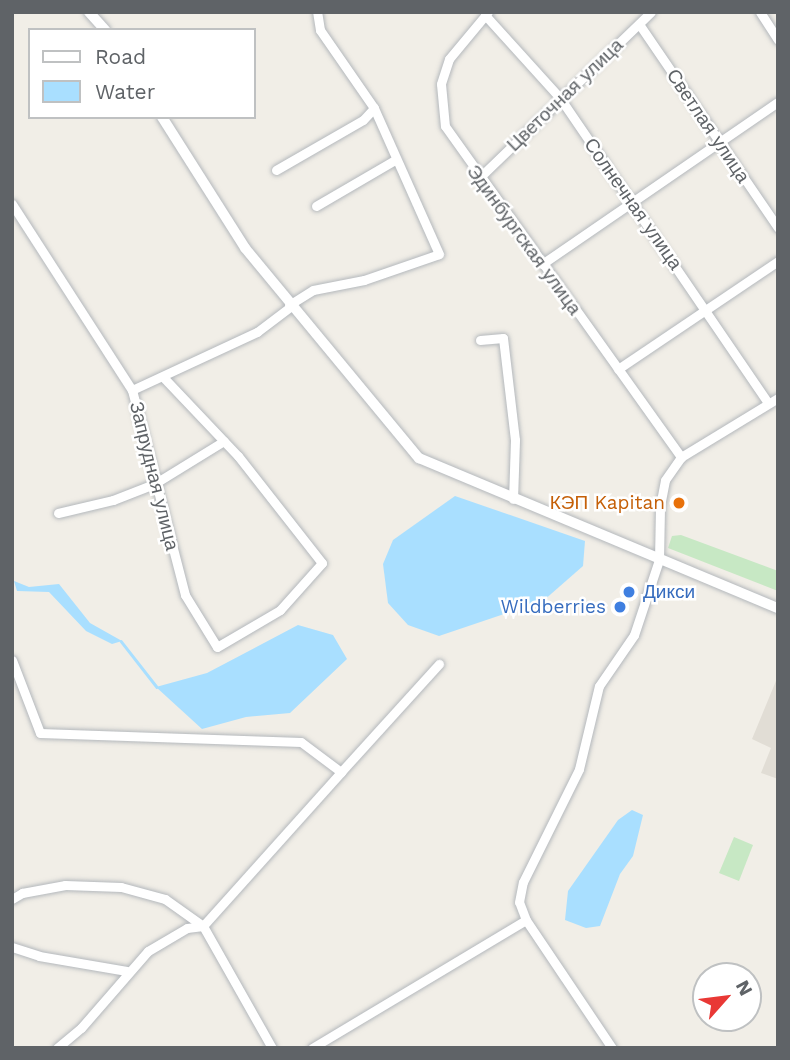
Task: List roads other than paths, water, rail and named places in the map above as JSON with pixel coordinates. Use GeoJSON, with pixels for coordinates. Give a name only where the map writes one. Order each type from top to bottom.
{"type":"FeatureCollection","features":[{"type":"Feature","properties":{"kind":"street"},"geometry":{"type":"LineString","coordinates":[[89,12],[103,28]]}},
{"type":"Feature","properties":{"kind":"street"},"geometry":{"type":"LineString","coordinates":[[132,390],[164,378],[257,332],[313,290],[364,280],[439,254],[374,108],[320,30],[317,12]]}},
{"type":"Feature","properties":{"kind":"street","name":"Цветочная улица"},"geometry":{"type":"LineString","coordinates":[[479,178],[559,97],[651,12]]}},
{"type":"Feature","properties":{"kind":"street"},"geometry":{"type":"LineString","coordinates":[[762,13],[778,40]]}},
{"type":"Feature","properties":{"kind":"street","name":"Солнечная улица"},"geometry":{"type":"LineString","coordinates":[[486,14],[559,97],[768,403]]}},
{"type":"Feature","properties":{"kind":"street","name":"Эдинбургская улица"},"geometry":{"type":"LineString","coordinates":[[486,14],[449,59],[441,84],[445,126],[479,178],[681,457]]}},
{"type":"Feature","properties":{"kind":"street","name":"Светлая улица"},"geometry":{"type":"LineString","coordinates":[[639,23],[778,228]]}},
{"type":"Feature","properties":{"kind":"street"},"geometry":{"type":"LineString","coordinates":[[542,264],[778,102]]}},
{"type":"Feature","properties":{"kind":"street"},"geometry":{"type":"LineString","coordinates":[[276,170],[363,120],[374,108]]}},
{"type":"Feature","properties":{"kind":"street"},"geometry":{"type":"LineString","coordinates":[[163,119],[245,248],[290,306],[419,458],[778,608]]}},
{"type":"Feature","properties":{"kind":"street"},"geometry":{"type":"LineString","coordinates":[[316,206],[395,160]]}},
{"type":"Feature","properties":{"kind":"street","name":"Запрудная улица"},"geometry":{"type":"LineString","coordinates":[[12,204],[132,390],[154,484],[185,595],[217,647],[280,610],[322,563],[224,441]]}},
{"type":"Feature","properties":{"kind":"street"},"geometry":{"type":"LineString","coordinates":[[618,369],[778,261]]}},
{"type":"Feature","properties":{"kind":"street"},"geometry":{"type":"LineString","coordinates":[[481,340],[503,338],[515,440],[513,499]]}},
{"type":"Feature","properties":{"kind":"street"},"geometry":{"type":"LineString","coordinates":[[58,513],[113,500],[154,484],[224,441],[164,378]]}},
{"type":"Feature","properties":{"kind":"street"},"geometry":{"type":"LineString","coordinates":[[612,1048],[526,920],[519,902],[523,882],[579,769],[599,686],[634,635],[659,559],[662,487],[681,457],[778,398]]}},
{"type":"Feature","properties":{"kind":"street"},"geometry":{"type":"LineString","coordinates":[[12,660],[40,733],[300,742],[341,772]]}},
{"type":"Feature","properties":{"kind":"street"},"geometry":{"type":"LineString","coordinates":[[57,1048],[123,983],[127,971],[148,951],[187,928],[203,926],[439,664]]}},
{"type":"Feature","properties":{"kind":"street"},"geometry":{"type":"LineString","coordinates":[[12,899],[22,893],[65,886],[121,887],[165,899],[203,926],[272,1048]]}},
{"type":"Feature","properties":{"kind":"street"},"geometry":{"type":"LineString","coordinates":[[312,1048],[526,920]]}},
{"type":"Feature","properties":{"kind":"street"},"geometry":{"type":"LineString","coordinates":[[12,947],[39,957],[127,971]]}},
{"type":"Feature","properties":{"kind":"water"},"geometry":{"type":"Polygon","coordinates":[[[455,496],[585,541],[583,566],[543,601],[439,636],[408,625],[388,603],[383,564],[393,540],[455,496]]]}},
{"type":"Feature","properties":{"kind":"water"},"geometry":{"type":"Polygon","coordinates":[[[14,581],[29,587],[59,584],[90,623],[122,641],[112,644],[86,631],[49,592],[17,591],[14,581]]]}},
{"type":"Feature","properties":{"kind":"water"},"geometry":{"type":"Polygon","coordinates":[[[298,625],[333,635],[347,659],[290,713],[246,717],[202,729],[156,687],[207,673],[298,625]]]}},
{"type":"Feature","properties":{"kind":"water"},"geometry":{"type":"Polygon","coordinates":[[[632,810],[643,815],[633,856],[620,874],[600,926],[586,928],[565,920],[568,891],[618,820],[632,810]]]}},
{"type":"Feature","properties":{"kind":"waterway"},"geometry":{"type":"LineString","coordinates":[[121,641],[157,687]]}},
{"type":"Feature","properties":{"kind":"place","name":"КЭП Kapitan"},"geometry":{"type":"Point","coordinates":[679,503]}},
{"type":"Feature","properties":{"kind":"place","name":"Дикси"},"geometry":{"type":"Point","coordinates":[629,592]}},
{"type":"Feature","properties":{"kind":"place","name":"Wildberries"},"geometry":{"type":"Point","coordinates":[620,607]}}]}
